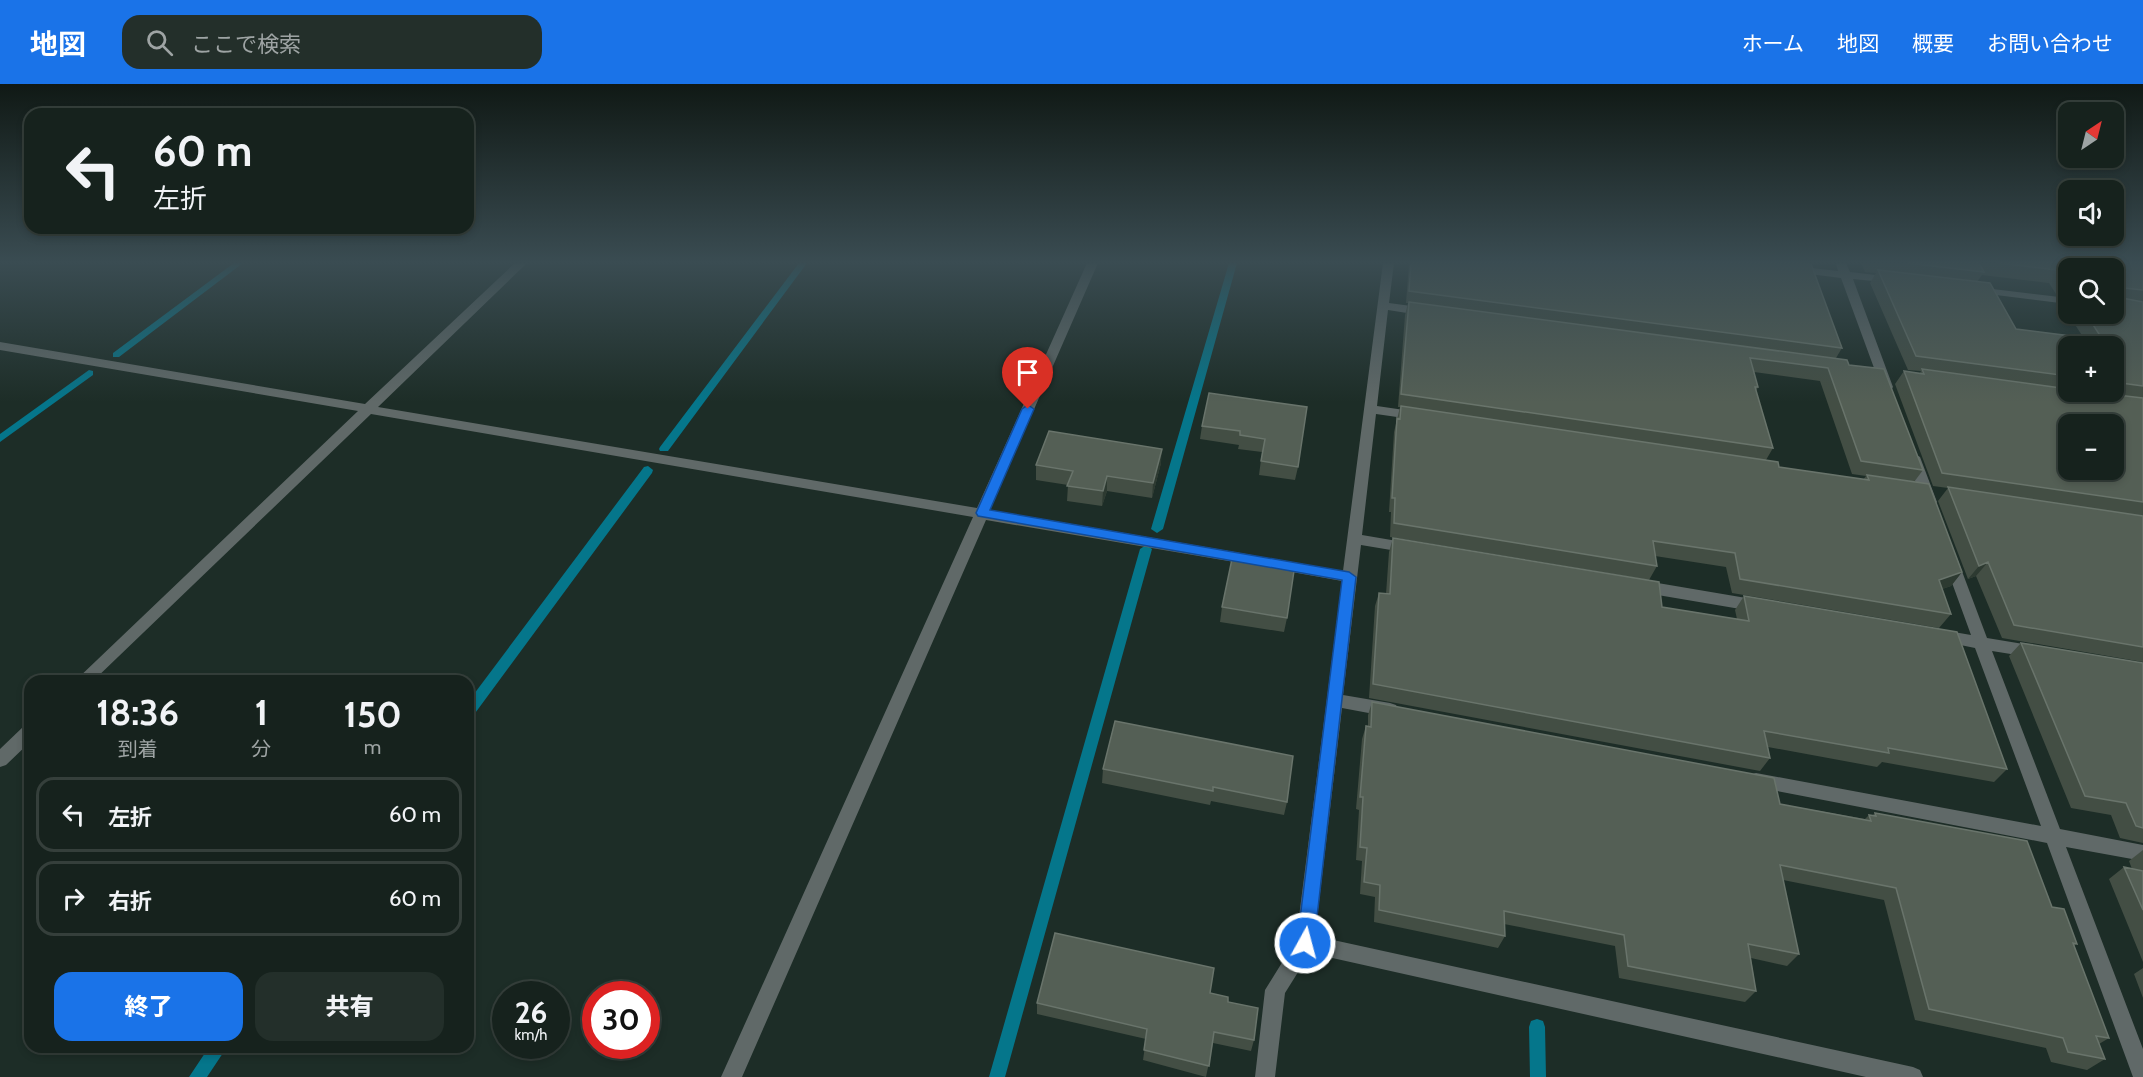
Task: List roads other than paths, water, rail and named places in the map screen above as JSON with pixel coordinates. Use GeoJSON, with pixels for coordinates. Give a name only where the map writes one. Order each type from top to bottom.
{"type":"FeatureCollection","features":[{"type":"Feature","properties":{"kind":"street"},"geometry":{"type":"LineString","coordinates":[[89,675],[471,309]]}},
{"type":"Feature","properties":{"kind":"street"},"geometry":{"type":"LineString","coordinates":[[731,1077],[1072,309]]}},
{"type":"Feature","properties":{"kind":"street"},"geometry":{"type":"LineString","coordinates":[[1265,1077],[1275,990],[1305,943],[1383,309]]}},
{"type":"Feature","properties":{"kind":"street"},"geometry":{"type":"LineString","coordinates":[[1408,309],[1442,314]]}},
{"type":"Feature","properties":{"kind":"street"},"geometry":{"type":"LineString","coordinates":[[1858,309],[1890,394]]}},
{"type":"Feature","properties":{"kind":"street"},"geometry":{"type":"LineString","coordinates":[[0,346],[1349,577]]}},
{"type":"Feature","properties":{"kind":"street"},"geometry":{"type":"LineString","coordinates":[[1370,409],[1429,418]]}},
{"type":"Feature","properties":{"kind":"street"},"geometry":{"type":"LineString","coordinates":[[1910,448],[1934,513]]}},
{"type":"Feature","properties":{"kind":"street"},"geometry":{"type":"LineString","coordinates":[[1354,538],[1426,550]]}},
{"type":"Feature","properties":{"kind":"street"},"geometry":{"type":"LineString","coordinates":[[1946,546],[2143,1077]]}},
{"type":"Feature","properties":{"kind":"street"},"geometry":{"type":"LineString","coordinates":[[1627,584],[1769,608]]}},
{"type":"Feature","properties":{"kind":"street"},"geometry":{"type":"LineString","coordinates":[[1923,633],[2051,654]]}},
{"type":"Feature","properties":{"kind":"street"},"geometry":{"type":"LineString","coordinates":[[1334,700],[1404,713]]}},
{"type":"Feature","properties":{"kind":"street"},"geometry":{"type":"LineString","coordinates":[[0,760],[24,737]]}},
{"type":"Feature","properties":{"kind":"street"},"geometry":{"type":"LineString","coordinates":[[1740,777],[2143,853]]}},
{"type":"Feature","properties":{"kind":"street"},"geometry":{"type":"LineString","coordinates":[[1305,943],[1913,1077]]}},
{"type":"Feature","properties":{"kind":"waterway"},"geometry":{"type":"LineString","coordinates":[[116,355],[177,309]]}},
{"type":"Feature","properties":{"kind":"waterway"},"geometry":{"type":"LineString","coordinates":[[664,449],[768,309]]}},
{"type":"Feature","properties":{"kind":"waterway"},"geometry":{"type":"LineString","coordinates":[[1157,529],[1220,309]]}},
{"type":"Feature","properties":{"kind":"waterway"},"geometry":{"type":"LineString","coordinates":[[0,439],[89,373]]}},
{"type":"Feature","properties":{"kind":"waterway"},"geometry":{"type":"LineString","coordinates":[[474,704],[648,470]]}},
{"type":"Feature","properties":{"kind":"waterway"},"geometry":{"type":"LineString","coordinates":[[997,1077],[1146,549]]}},
{"type":"Feature","properties":{"kind":"waterway"},"geometry":{"type":"LineString","coordinates":[[1537,1027],[1538,1077]]}},
{"type":"Feature","properties":{"kind":"waterway"},"geometry":{"type":"LineString","coordinates":[[197,1077],[215,1053]]}}]}
